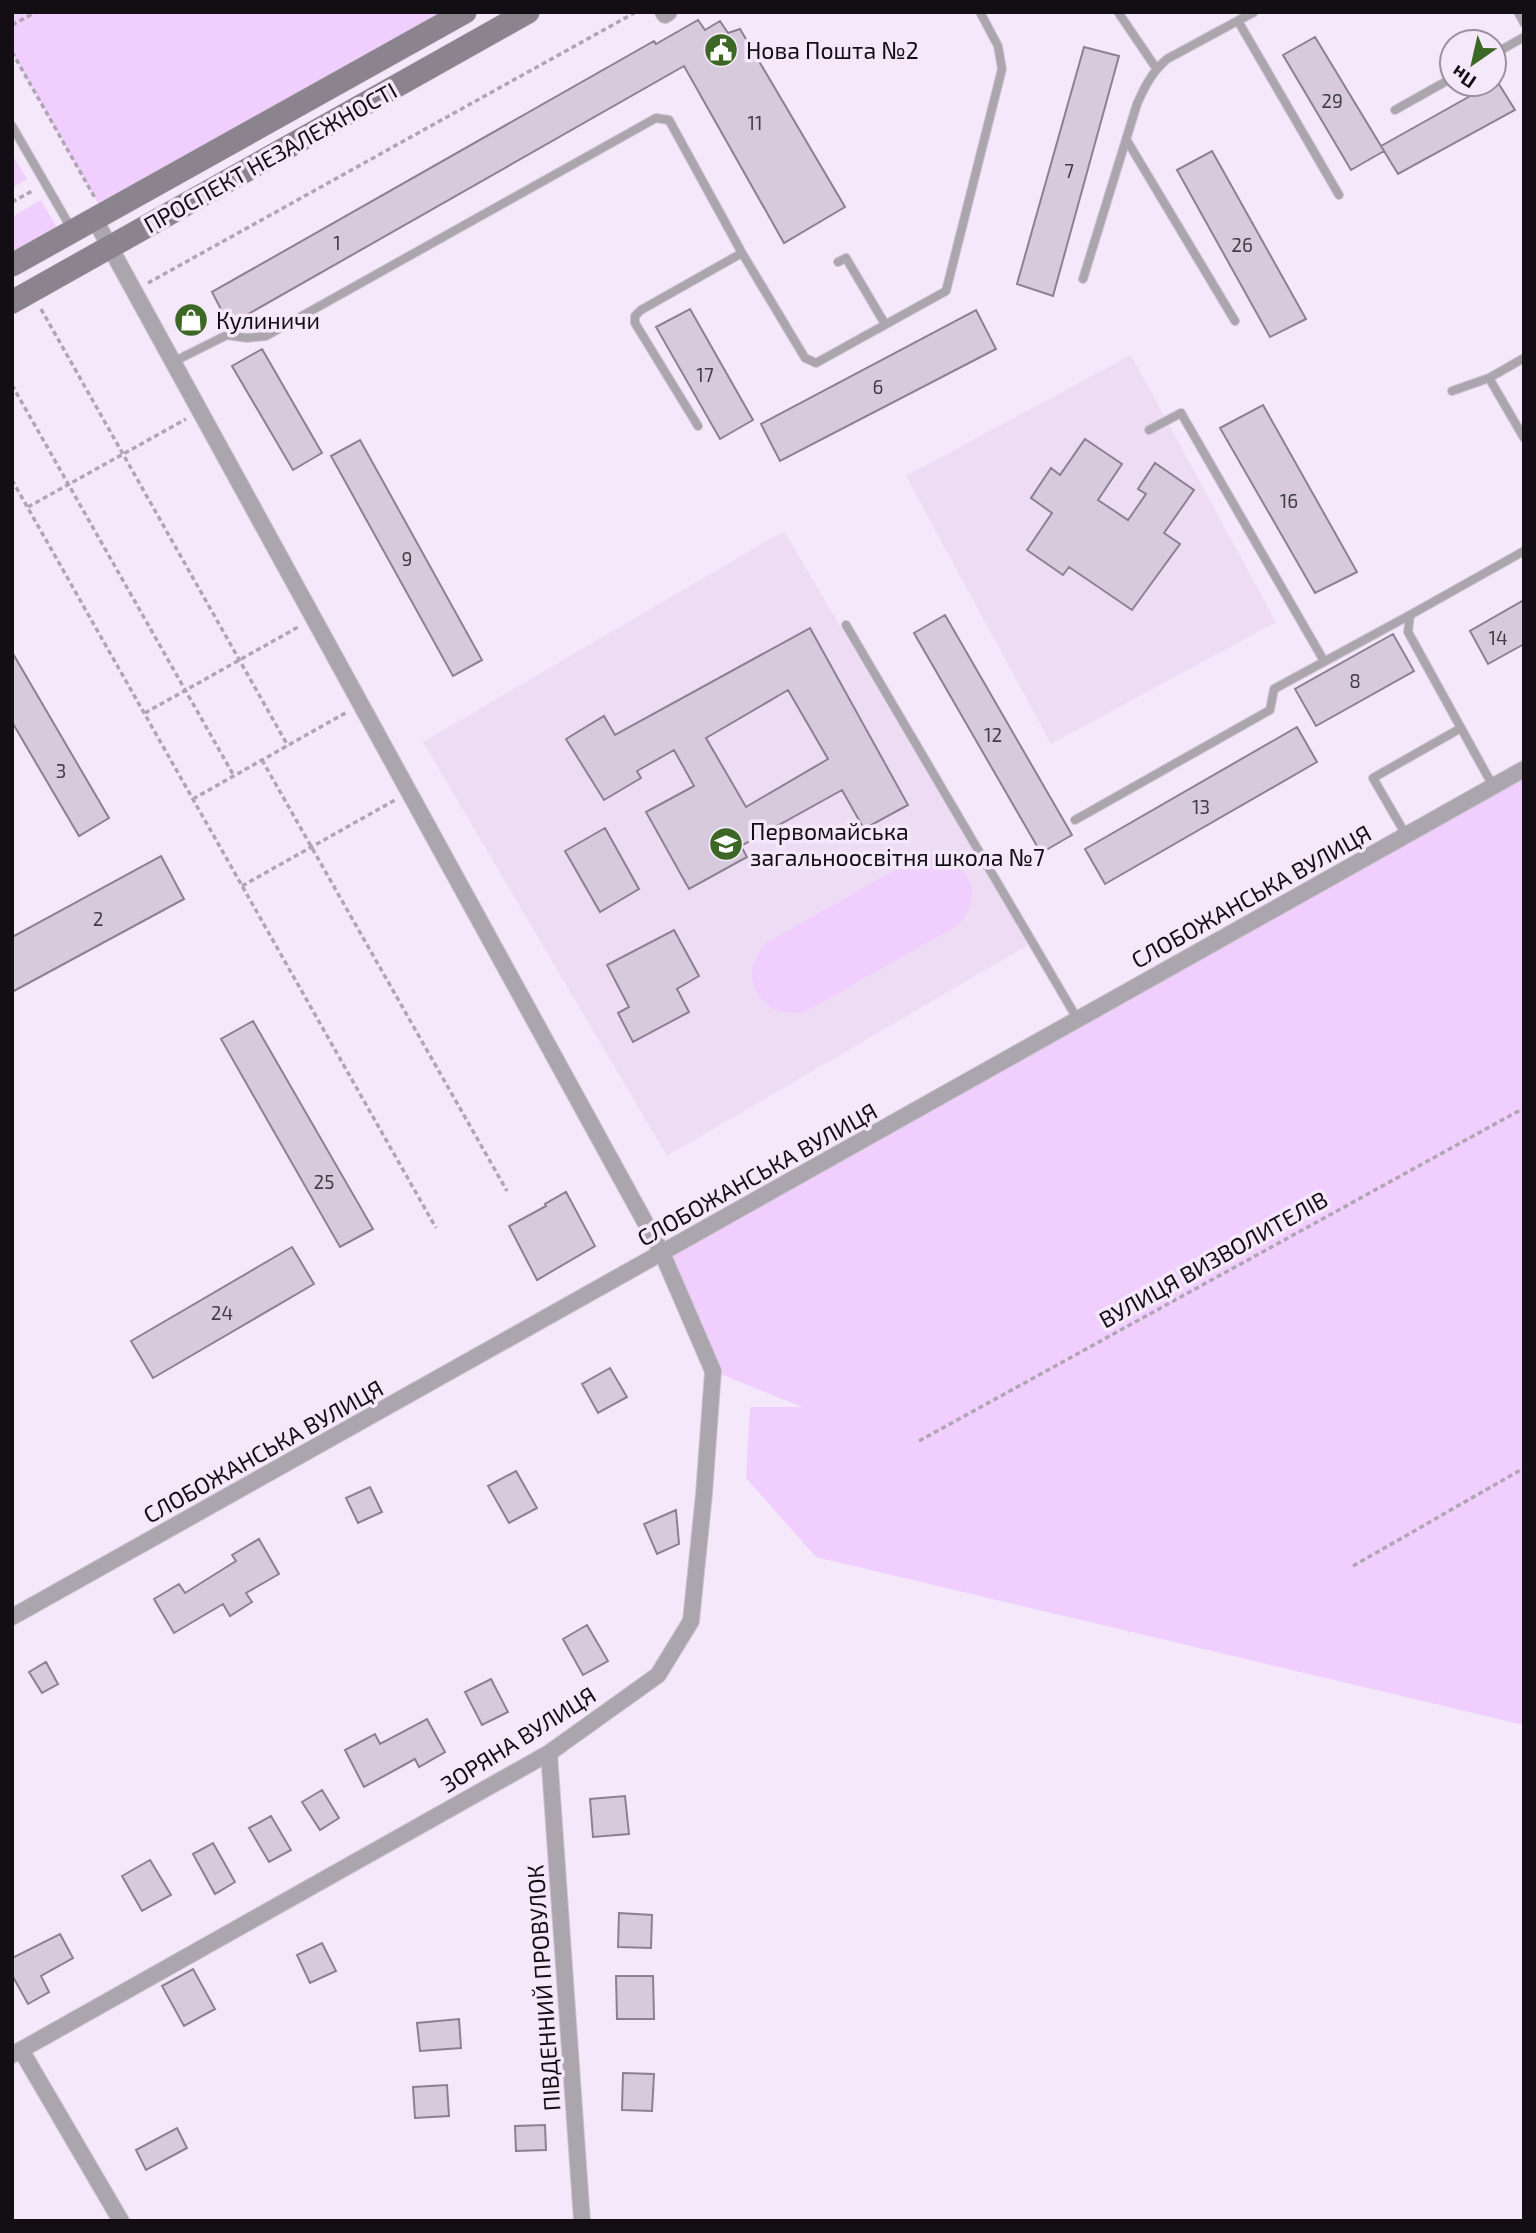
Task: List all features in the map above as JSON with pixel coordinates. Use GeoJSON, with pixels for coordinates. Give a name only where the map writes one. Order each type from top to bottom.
{"type":"FeatureCollection","features":[{"type":"Feature","properties":{"kind":"street","name":"ПРОСПЕКТ НЕЗАЛЕЖНОСТІ"},"geometry":{"type":"LineString","coordinates":[[12,265],[465,12]]}},
{"type":"Feature","properties":{"kind":"street","name":"ПРОСПЕКТ НЕЗАЛЕЖНОСТІ"},"geometry":{"type":"LineString","coordinates":[[22,297],[528,12]]}},
{"type":"Feature","properties":{"kind":"street"},"geometry":{"type":"LineString","coordinates":[[663,12],[664,15],[669,12]]}},
{"type":"Feature","properties":{"kind":"street","name":"ЗОРЯНА ВУЛИЦЯ"},"geometry":{"type":"LineString","coordinates":[[17,2052],[549,1753],[658,1675],[691,1621],[713,1371],[662,1253],[110,247],[99,215]]}},
{"type":"Feature","properties":{"kind":"street","name":"СЛОБОЖАНСЬКА ВУЛИЦЯ"},"geometry":{"type":"LineString","coordinates":[[12,1617],[1524,769]]}},
{"type":"Feature","properties":{"kind":"street","name":"ПІВДЕННИЙ ПРОВУЛОК"},"geometry":{"type":"LineString","coordinates":[[549,1753],[582,2221]]}},
{"type":"Feature","properties":{"kind":"street"},"geometry":{"type":"LineString","coordinates":[[17,2052],[121,2221]]}},
{"type":"Feature","properties":{"kind":"lane"},"geometry":{"type":"LineString","coordinates":[[173,362],[228,335],[247,338],[266,336],[656,118],[669,120],[742,253],[805,358],[816,363],[946,291],[1002,69],[998,46],[981,12]]}},
{"type":"Feature","properties":{"kind":"lane"},"geometry":{"type":"LineString","coordinates":[[1118,12],[1156,68]]}},
{"type":"Feature","properties":{"kind":"lane"},"geometry":{"type":"LineString","coordinates":[[1083,279],[1137,104],[1148,80],[1156,68],[1167,59],[1254,12]]}},
{"type":"Feature","properties":{"kind":"lane"},"geometry":{"type":"LineString","coordinates":[[1518,12],[1524,23]]}},
{"type":"Feature","properties":{"kind":"lane"},"geometry":{"type":"LineString","coordinates":[[1238,21],[1339,195]]}},
{"type":"Feature","properties":{"kind":"lane"},"geometry":{"type":"LineString","coordinates":[[1508,46],[1524,37]]}},
{"type":"Feature","properties":{"kind":"lane"},"geometry":{"type":"LineString","coordinates":[[1395,110],[1438,86]]}},
{"type":"Feature","properties":{"kind":"lane"},"geometry":{"type":"LineString","coordinates":[[12,126],[73,230]]}},
{"type":"Feature","properties":{"kind":"lane"},"geometry":{"type":"LineString","coordinates":[[1126,139],[1235,321]]}},
{"type":"Feature","properties":{"kind":"lane"},"geometry":{"type":"LineString","coordinates":[[698,426],[635,323],[635,316],[641,310],[742,253]]}},
{"type":"Feature","properties":{"kind":"lane"},"geometry":{"type":"LineString","coordinates":[[838,262],[846,258],[885,324]]}},
{"type":"Feature","properties":{"kind":"lane"},"geometry":{"type":"LineString","coordinates":[[1452,391],[1489,378],[1524,358]]}},
{"type":"Feature","properties":{"kind":"lane"},"geometry":{"type":"LineString","coordinates":[[1489,378],[1524,438]]}},
{"type":"Feature","properties":{"kind":"lane"},"geometry":{"type":"LineString","coordinates":[[1149,430],[1181,413],[1324,662]]}},
{"type":"Feature","properties":{"kind":"lane"},"geometry":{"type":"LineString","coordinates":[[1075,820],[1270,710],[1274,689],[1524,551]]}},
{"type":"Feature","properties":{"kind":"lane"},"geometry":{"type":"LineString","coordinates":[[1410,615],[1408,632],[1493,786]]}},
{"type":"Feature","properties":{"kind":"lane"},"geometry":{"type":"LineString","coordinates":[[846,625],[1078,1020]]}},
{"type":"Feature","properties":{"kind":"lane"},"geometry":{"type":"LineString","coordinates":[[1406,835],[1373,778],[1461,729]]}},
{"type":"Feature","properties":{"kind":"path"},"geometry":{"type":"LineString","coordinates":[[12,25],[36,12]]}},
{"type":"Feature","properties":{"kind":"path"},"geometry":{"type":"LineString","coordinates":[[134,291],[636,12]]}},
{"type":"Feature","properties":{"kind":"path"},"geometry":{"type":"LineString","coordinates":[[12,52],[99,215]]}},
{"type":"Feature","properties":{"kind":"path"},"geometry":{"type":"LineString","coordinates":[[12,202],[45,183]]}},
{"type":"Feature","properties":{"kind":"path"},"geometry":{"type":"LineString","coordinates":[[22,297],[123,454],[288,746]]}},
{"type":"Feature","properties":{"kind":"path"},"geometry":{"type":"LineString","coordinates":[[12,385],[234,776]]}},
{"type":"Feature","properties":{"kind":"path"},"geometry":{"type":"LineString","coordinates":[[28,508],[200,411]]}},
{"type":"Feature","properties":{"kind":"path"},"geometry":{"type":"LineString","coordinates":[[12,480],[436,1228]]}},
{"type":"Feature","properties":{"kind":"path"},"geometry":{"type":"LineString","coordinates":[[145,714],[314,618]]}},
{"type":"Feature","properties":{"kind":"path"},"geometry":{"type":"LineString","coordinates":[[193,799],[361,705]]}},
{"type":"Feature","properties":{"kind":"path"},"geometry":{"type":"LineString","coordinates":[[262,760],[506,1191]]}},
{"type":"Feature","properties":{"kind":"path"},"geometry":{"type":"LineString","coordinates":[[242,886],[410,792]]}},
{"type":"Feature","properties":{"kind":"path","name":"ВУЛИЦЯ ВИЗВОЛИТЕЛІВ"},"geometry":{"type":"LineString","coordinates":[[919,1441],[1524,1108]]}},
{"type":"Feature","properties":{"kind":"path"},"geometry":{"type":"LineString","coordinates":[[1353,1566],[1524,1468]]}},
{"type":"Feature","properties":{"kind":"shaded area"},"geometry":{"type":"Polygon","coordinates":[[[12,12],[458,12],[103,212],[12,52],[12,12]]]}},
{"type":"Feature","properties":{"kind":"shaded area"},"geometry":{"type":"Polygon","coordinates":[[[12,154],[27,179],[12,188],[12,154]]]}},
{"type":"Feature","properties":{"kind":"shaded area"},"geometry":{"type":"Polygon","coordinates":[[[41,200],[62,236],[12,265],[12,217],[41,200]]]}},
{"type":"Feature","properties":{"kind":"shaded area"},"geometry":{"type":"Polygon","coordinates":[[[1131,355],[1276,622],[1051,744],[906,476],[1131,355]]]}},
{"type":"Feature","properties":{"kind":"shaded area","name":"Первомайська загальноосвітня школа №7"},"geometry":{"type":"Polygon","coordinates":[[[784,531],[1028,945],[667,1156],[423,742],[784,531]]]}},
{"type":"Feature","properties":{"kind":"shaded area"},"geometry":{"type":"Polygon","coordinates":[[[1524,769],[1524,1725],[816,1557],[746,1478],[750,1407],[802,1407],[713,1371],[662,1253],[1524,769]]]}},
{"type":"Feature","properties":{"kind":"shaded area"},"geometry":{"type":"Polygon","coordinates":[[[932,855],[951,861],[970,882],[972,901],[958,925],[807,1011],[795,1013],[774,1009],[758,995],[752,974],[755,959],[766,943],[916,858],[932,855]]]}},
{"type":"Feature","properties":{"kind":"building"},"geometry":{"type":"Polygon","coordinates":[[[698,20],[705,30],[720,21],[728,33],[740,29],[845,207],[784,243],[684,66],[229,325],[212,292],[654,41],[656,44],[698,20]]]}},
{"type":"Feature","properties":{"kind":"building"},"geometry":{"type":"Polygon","coordinates":[[[1315,37],[1384,151],[1351,170],[1283,55],[1315,37]]]}},
{"type":"Feature","properties":{"kind":"building"},"geometry":{"type":"Polygon","coordinates":[[[1084,47],[1119,56],[1053,296],[1017,284],[1084,47]]]}},
{"type":"Feature","properties":{"kind":"building"},"geometry":{"type":"Polygon","coordinates":[[[1467,98],[1508,98],[1515,110],[1398,174],[1381,146],[1467,98]]]}},
{"type":"Feature","properties":{"kind":"building"},"geometry":{"type":"Polygon","coordinates":[[[1212,151],[1306,319],[1270,337],[1177,170],[1212,151]]]}},
{"type":"Feature","properties":{"kind":"building"},"geometry":{"type":"Polygon","coordinates":[[[690,309],[753,420],[720,439],[656,327],[690,309]]]}},
{"type":"Feature","properties":{"kind":"building"},"geometry":{"type":"Polygon","coordinates":[[[976,310],[996,349],[780,461],[761,424],[976,310]]]}},
{"type":"Feature","properties":{"kind":"building"},"geometry":{"type":"Polygon","coordinates":[[[262,349],[322,453],[293,470],[232,366],[262,349]]]}},
{"type":"Feature","properties":{"kind":"building"},"geometry":{"type":"Polygon","coordinates":[[[1263,405],[1357,572],[1315,593],[1220,428],[1263,405]]]}},
{"type":"Feature","properties":{"kind":"building"},"geometry":{"type":"Polygon","coordinates":[[[1085,439],[1122,464],[1098,500],[1128,520],[1146,494],[1138,489],[1155,463],[1194,490],[1164,533],[1180,544],[1132,610],[1069,567],[1063,575],[1027,550],[1052,513],[1031,498],[1051,468],[1060,475],[1085,439]]]}},
{"type":"Feature","properties":{"kind":"building"},"geometry":{"type":"Polygon","coordinates":[[[360,440],[482,660],[453,676],[331,456],[360,440]]]}},
{"type":"Feature","properties":{"kind":"building"},"geometry":{"type":"Polygon","coordinates":[[[1524,600],[1524,644],[1488,664],[1470,631],[1524,600]]]}},
{"type":"Feature","properties":{"kind":"building"},"geometry":{"type":"Polygon","coordinates":[[[945,615],[1072,835],[1041,853],[914,633],[945,615]]]}},
{"type":"Feature","properties":{"kind":"building"},"geometry":{"type":"Polygon","coordinates":[[[810,628],[908,805],[864,829],[842,790],[741,846],[747,857],[689,889],[646,812],[694,786],[674,750],[637,771],[641,778],[604,800],[566,739],[604,716],[615,735],[810,628]],[[788,690],[706,738],[746,807],[828,759],[788,690]]]}},
{"type":"Feature","properties":{"kind":"building"},"geometry":{"type":"Polygon","coordinates":[[[1393,634],[1414,671],[1316,726],[1295,689],[1393,634]]]}},
{"type":"Feature","properties":{"kind":"building"},"geometry":{"type":"Polygon","coordinates":[[[12,652],[109,818],[79,836],[12,722],[12,652]]]}},
{"type":"Feature","properties":{"kind":"building"},"geometry":{"type":"Polygon","coordinates":[[[1297,727],[1317,762],[1105,884],[1085,849],[1297,727]]]}},
{"type":"Feature","properties":{"kind":"building"},"geometry":{"type":"Polygon","coordinates":[[[605,828],[639,889],[600,912],[565,851],[605,828]]]}},
{"type":"Feature","properties":{"kind":"building"},"geometry":{"type":"Polygon","coordinates":[[[161,856],[184,899],[12,992],[12,937],[161,856]]]}},
{"type":"Feature","properties":{"kind":"building"},"geometry":{"type":"Polygon","coordinates":[[[674,930],[699,976],[677,989],[689,1012],[633,1042],[618,1013],[629,1007],[607,965],[674,930]]]}},
{"type":"Feature","properties":{"kind":"building"},"geometry":{"type":"Polygon","coordinates":[[[253,1021],[373,1229],[340,1247],[221,1039],[253,1021]]]}},
{"type":"Feature","properties":{"kind":"building"},"geometry":{"type":"Polygon","coordinates":[[[566,1192],[595,1246],[537,1280],[509,1226],[566,1192]]]}},
{"type":"Feature","properties":{"kind":"building"},"geometry":{"type":"Polygon","coordinates":[[[292,1247],[314,1284],[153,1378],[131,1341],[292,1247]]]}},
{"type":"Feature","properties":{"kind":"building"},"geometry":{"type":"Polygon","coordinates":[[[610,1368],[627,1397],[598,1413],[582,1384],[610,1368]]]}},
{"type":"Feature","properties":{"kind":"building"},"geometry":{"type":"Polygon","coordinates":[[[516,1471],[537,1508],[509,1523],[488,1486],[516,1471]]]}},
{"type":"Feature","properties":{"kind":"building"},"geometry":{"type":"Polygon","coordinates":[[[370,1487],[382,1512],[358,1523],[346,1498],[370,1487]]]}},
{"type":"Feature","properties":{"kind":"building"},"geometry":{"type":"Polygon","coordinates":[[[676,1510],[679,1544],[657,1554],[644,1524],[676,1510]]]}},
{"type":"Feature","properties":{"kind":"building"},"geometry":{"type":"Polygon","coordinates":[[[259,1539],[279,1574],[246,1593],[252,1602],[230,1616],[223,1604],[174,1633],[154,1599],[179,1584],[185,1593],[236,1561],[232,1555],[259,1539]]]}},
{"type":"Feature","properties":{"kind":"building"},"geometry":{"type":"Polygon","coordinates":[[[587,1625],[608,1661],[583,1675],[563,1639],[587,1625]]]}},
{"type":"Feature","properties":{"kind":"building"},"geometry":{"type":"Polygon","coordinates":[[[46,1662],[58,1684],[42,1693],[29,1672],[46,1662]]]}},
{"type":"Feature","properties":{"kind":"building"},"geometry":{"type":"Polygon","coordinates":[[[491,1679],[508,1712],[482,1725],[465,1692],[491,1679]]]}},
{"type":"Feature","properties":{"kind":"building"},"geometry":{"type":"Polygon","coordinates":[[[427,1719],[445,1752],[419,1767],[415,1759],[364,1787],[345,1750],[375,1734],[380,1744],[427,1719]]]}},
{"type":"Feature","properties":{"kind":"building"},"geometry":{"type":"Polygon","coordinates":[[[322,1790],[339,1818],[320,1830],[302,1802],[322,1790]]]}},
{"type":"Feature","properties":{"kind":"building"},"geometry":{"type":"Polygon","coordinates":[[[625,1796],[629,1834],[593,1837],[590,1799],[625,1796]]]}},
{"type":"Feature","properties":{"kind":"building"},"geometry":{"type":"Polygon","coordinates":[[[271,1816],[291,1850],[269,1862],[249,1828],[271,1816]]]}},
{"type":"Feature","properties":{"kind":"building"},"geometry":{"type":"Polygon","coordinates":[[[213,1843],[235,1882],[215,1894],[193,1854],[213,1843]]]}},
{"type":"Feature","properties":{"kind":"building"},"geometry":{"type":"Polygon","coordinates":[[[150,1860],[171,1895],[142,1911],[122,1876],[150,1860]]]}},
{"type":"Feature","properties":{"kind":"building"},"geometry":{"type":"Polygon","coordinates":[[[619,1913],[652,1915],[651,1948],[618,1947],[619,1913]]]}},
{"type":"Feature","properties":{"kind":"building"},"geometry":{"type":"Polygon","coordinates":[[[60,1934],[73,1958],[41,1976],[49,1992],[28,2004],[12,1975],[12,1958],[60,1934]]]}},
{"type":"Feature","properties":{"kind":"building"},"geometry":{"type":"Polygon","coordinates":[[[322,1943],[336,1971],[310,1983],[297,1955],[322,1943]]]}},
{"type":"Feature","properties":{"kind":"building"},"geometry":{"type":"Polygon","coordinates":[[[193,1969],[215,2009],[184,2026],[162,1986],[193,1969]]]}},
{"type":"Feature","properties":{"kind":"building"},"geometry":{"type":"Polygon","coordinates":[[[616,1976],[653,1976],[654,2019],[617,2019],[616,1976]]]}},
{"type":"Feature","properties":{"kind":"building"},"geometry":{"type":"Polygon","coordinates":[[[459,2019],[461,2048],[420,2051],[417,2023],[459,2019]]]}},
{"type":"Feature","properties":{"kind":"building"},"geometry":{"type":"Polygon","coordinates":[[[623,2073],[654,2074],[652,2111],[622,2110],[623,2073]]]}},
{"type":"Feature","properties":{"kind":"building"},"geometry":{"type":"Polygon","coordinates":[[[447,2085],[449,2116],[415,2118],[413,2087],[447,2085]]]}},
{"type":"Feature","properties":{"kind":"building"},"geometry":{"type":"Polygon","coordinates":[[[545,2125],[546,2150],[516,2151],[515,2126],[545,2125]]]}},
{"type":"Feature","properties":{"kind":"building"},"geometry":{"type":"Polygon","coordinates":[[[177,2128],[187,2148],[146,2170],[136,2150],[177,2128]]]}},
{"type":"Feature","properties":{"kind":"place","name":"Нова Пошта №2"},"geometry":{"type":"Point","coordinates":[721,50]}},
{"type":"Feature","properties":{"kind":"place","name":"Кулиничи"},"geometry":{"type":"Point","coordinates":[191,320]}},
{"type":"Feature","properties":{"kind":"place","name":"Первомайська загальноосвітня школа №7"},"geometry":{"type":"Point","coordinates":[726,844]}}]}
